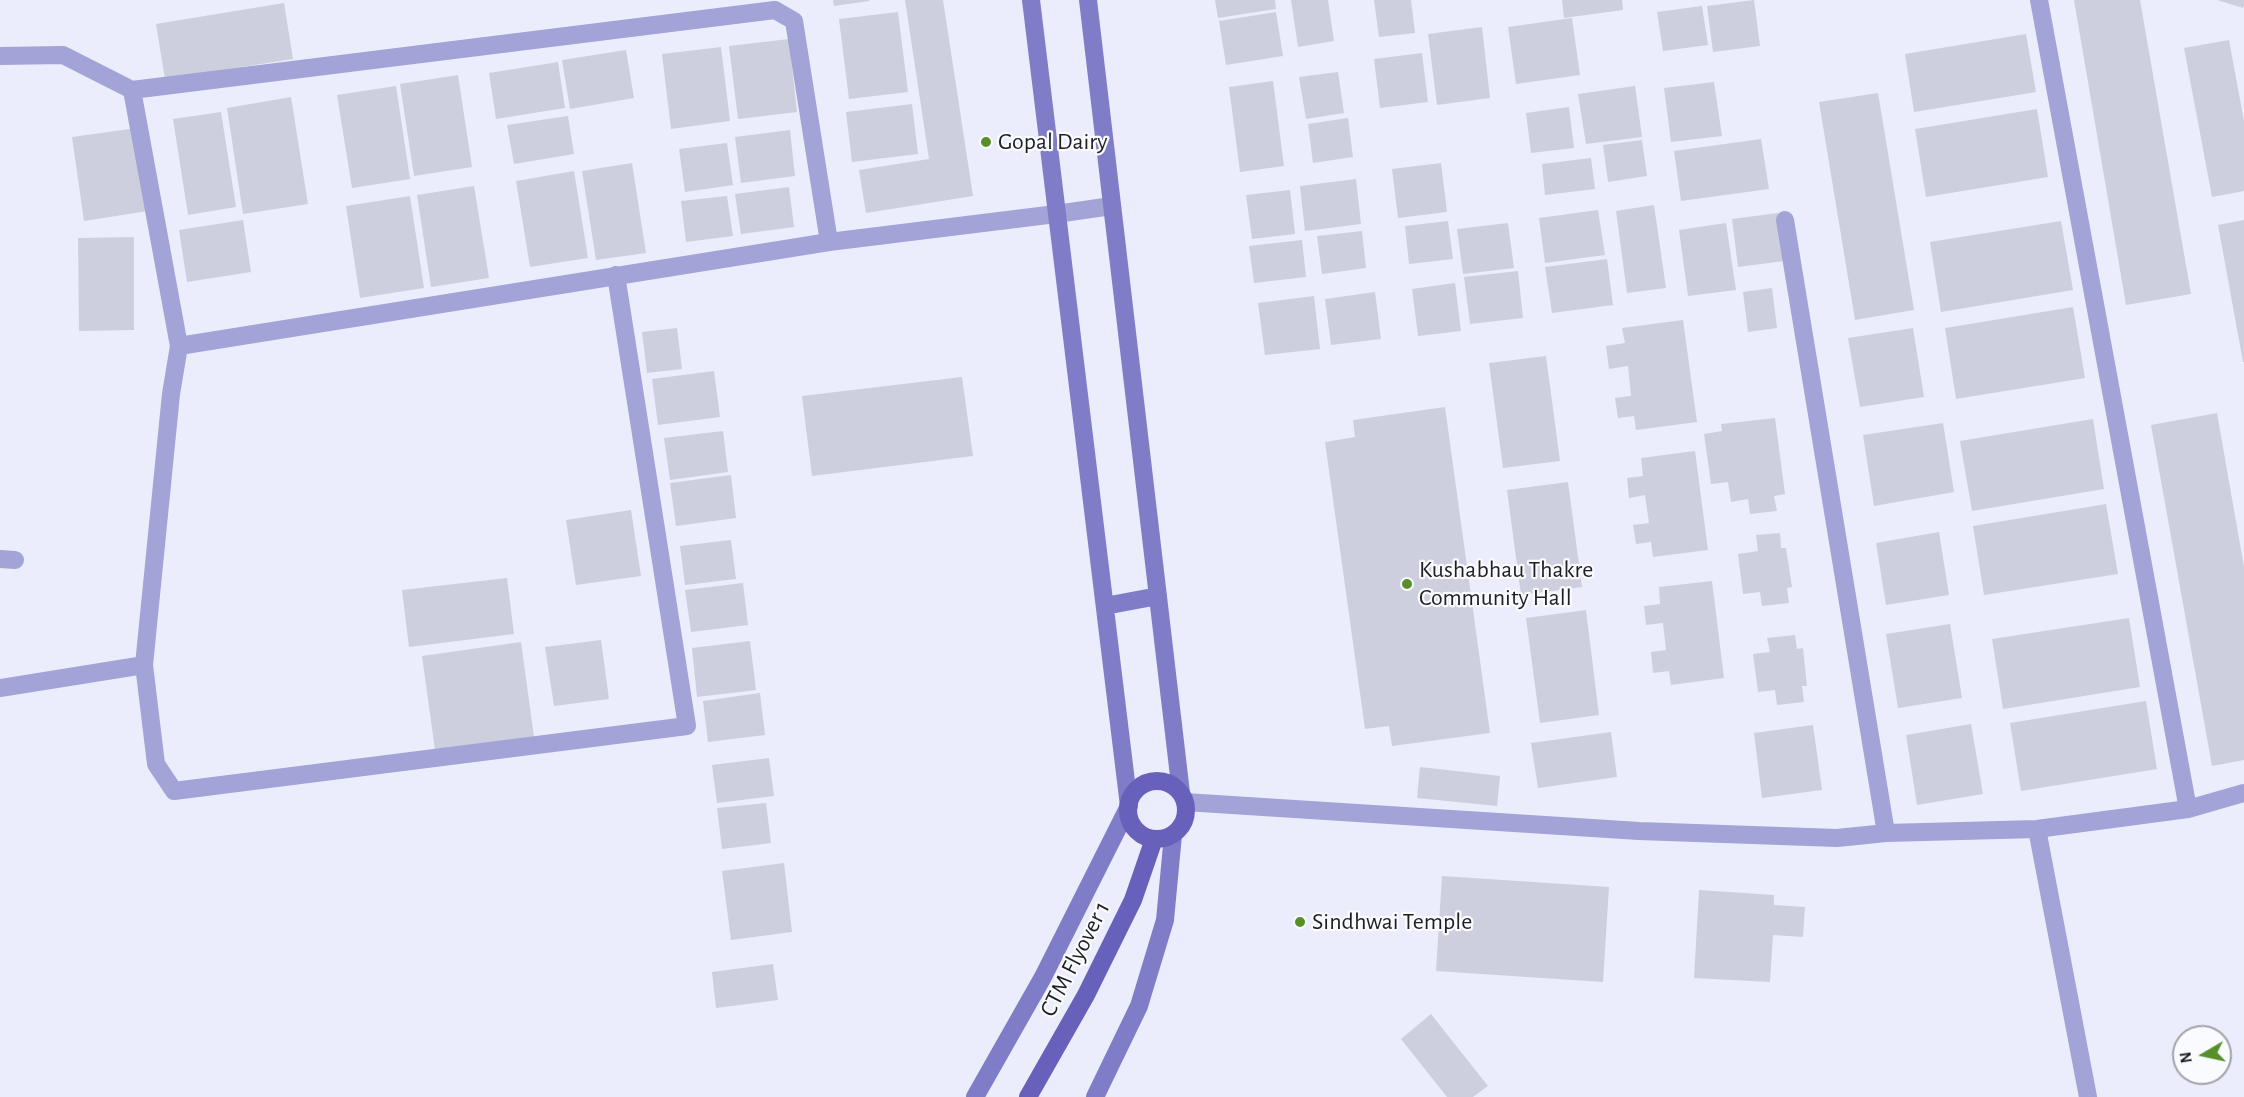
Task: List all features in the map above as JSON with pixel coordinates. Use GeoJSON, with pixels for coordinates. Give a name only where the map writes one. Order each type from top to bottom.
{"type":"FeatureCollection","features":[{"type":"Feature","properties":{"kind":"main road"},"geometry":{"type":"LineString","coordinates":[[1031,0],[1129,806],[1132,824],[1138,831],[1154,839],[1173,835],[1180,828],[1184,820],[1183,797],[1088,0]]}},
{"type":"Feature","properties":{"kind":"main road"},"geometry":{"type":"LineString","coordinates":[[1105,606],[1158,596]]}},
{"type":"Feature","properties":{"kind":"main road"},"geometry":{"type":"LineString","coordinates":[[975,1097],[1043,977],[1138,788],[1155,781],[1165,782],[1174,786],[1183,797]]}},
{"type":"Feature","properties":{"kind":"main road"},"geometry":{"type":"LineString","coordinates":[[1095,1097],[1139,1006],[1165,920],[1173,835]]}},
{"type":"Feature","properties":{"kind":"main road","name":"CTM Flyover 1"},"geometry":{"type":"LineString","coordinates":[[1028,1097],[1086,995],[1132,900],[1154,839]]}},
{"type":"Feature","properties":{"kind":"street"},"geometry":{"type":"LineString","coordinates":[[2039,0],[2188,809]]}},
{"type":"Feature","properties":{"kind":"street"},"geometry":{"type":"LineString","coordinates":[[0,56],[63,55],[132,90],[775,10],[794,21],[829,242]]}},
{"type":"Feature","properties":{"kind":"street"},"geometry":{"type":"LineString","coordinates":[[132,90],[179,346],[171,394],[144,665],[156,764],[174,791],[687,726],[616,275]]}},
{"type":"Feature","properties":{"kind":"street"},"geometry":{"type":"LineString","coordinates":[[179,346],[829,242],[1112,206]]}},
{"type":"Feature","properties":{"kind":"street"},"geometry":{"type":"LineString","coordinates":[[1785,220],[1886,833]]}},
{"type":"Feature","properties":{"kind":"street"},"geometry":{"type":"LineString","coordinates":[[0,688],[144,665]]}},
{"type":"Feature","properties":{"kind":"street"},"geometry":{"type":"LineString","coordinates":[[1183,797],[1639,831],[1837,838],[1886,833],[2037,830],[2188,809],[2244,793]]}},
{"type":"Feature","properties":{"kind":"street"},"geometry":{"type":"LineString","coordinates":[[2037,830],[2088,1097]]}},
{"type":"Feature","properties":{"kind":"building"},"geometry":{"type":"Polygon","coordinates":[[[833,0],[869,0],[869,1],[834,6],[833,0]]]}},
{"type":"Feature","properties":{"kind":"building"},"geometry":{"type":"Polygon","coordinates":[[[905,0],[943,0],[973,196],[866,213],[859,170],[929,159],[905,0]]]}},
{"type":"Feature","properties":{"kind":"building"},"geometry":{"type":"Polygon","coordinates":[[[1215,0],[1275,0],[1276,9],[1218,18],[1215,0]]]}},
{"type":"Feature","properties":{"kind":"building"},"geometry":{"type":"Polygon","coordinates":[[[1291,0],[1328,0],[1334,41],[1298,47],[1291,0]]]}},
{"type":"Feature","properties":{"kind":"building"},"geometry":{"type":"Polygon","coordinates":[[[1374,0],[1411,0],[1415,33],[1379,37],[1374,0]]]}},
{"type":"Feature","properties":{"kind":"building"},"geometry":{"type":"Polygon","coordinates":[[[1562,0],[1622,0],[1623,10],[1564,18],[1562,0]]]}},
{"type":"Feature","properties":{"kind":"building"},"geometry":{"type":"Polygon","coordinates":[[[1754,0],[1760,46],[1713,52],[1707,6],[1754,0]]]}},
{"type":"Feature","properties":{"kind":"building"},"geometry":{"type":"Polygon","coordinates":[[[2074,0],[2140,0],[2191,294],[2126,305],[2074,0]]]}},
{"type":"Feature","properties":{"kind":"building"},"geometry":{"type":"Polygon","coordinates":[[[2217,0],[2244,0],[2244,5],[2243,8],[2217,0]]]}},
{"type":"Feature","properties":{"kind":"building"},"geometry":{"type":"Polygon","coordinates":[[[284,3],[293,59],[165,79],[156,24],[284,3]]]}},
{"type":"Feature","properties":{"kind":"building"},"geometry":{"type":"Polygon","coordinates":[[[1702,6],[1708,45],[1663,51],[1657,12],[1702,6]]]}},
{"type":"Feature","properties":{"kind":"building"},"geometry":{"type":"Polygon","coordinates":[[[898,12],[908,92],[849,99],[839,19],[898,12]]]}},
{"type":"Feature","properties":{"kind":"building"},"geometry":{"type":"Polygon","coordinates":[[[1276,12],[1283,56],[1226,65],[1219,21],[1276,12]]]}},
{"type":"Feature","properties":{"kind":"building"},"geometry":{"type":"Polygon","coordinates":[[[1572,18],[1580,75],[1516,84],[1508,27],[1572,18]]]}},
{"type":"Feature","properties":{"kind":"building"},"geometry":{"type":"Polygon","coordinates":[[[1482,27],[1490,98],[1437,105],[1428,34],[1482,27]]]}},
{"type":"Feature","properties":{"kind":"building"},"geometry":{"type":"Polygon","coordinates":[[[2026,34],[2036,92],[1914,112],[1905,54],[2026,34]]]}},
{"type":"Feature","properties":{"kind":"building"},"geometry":{"type":"Polygon","coordinates":[[[789,39],[797,112],[738,119],[729,46],[789,39]]]}},
{"type":"Feature","properties":{"kind":"building"},"geometry":{"type":"Polygon","coordinates":[[[2229,40],[2244,121],[2244,191],[2212,197],[2184,48],[2229,40]]]}},
{"type":"Feature","properties":{"kind":"building"},"geometry":{"type":"Polygon","coordinates":[[[721,47],[730,121],[671,129],[662,54],[721,47]]]}},
{"type":"Feature","properties":{"kind":"building"},"geometry":{"type":"Polygon","coordinates":[[[626,50],[634,98],[570,109],[562,60],[626,50]]]}},
{"type":"Feature","properties":{"kind":"building"},"geometry":{"type":"Polygon","coordinates":[[[1422,53],[1428,102],[1380,108],[1374,59],[1422,53]]]}},
{"type":"Feature","properties":{"kind":"building"},"geometry":{"type":"Polygon","coordinates":[[[558,62],[565,108],[496,119],[489,73],[558,62]]]}},
{"type":"Feature","properties":{"kind":"building"},"geometry":{"type":"Polygon","coordinates":[[[1338,72],[1344,113],[1306,119],[1299,77],[1338,72]]]}},
{"type":"Feature","properties":{"kind":"building"},"geometry":{"type":"Polygon","coordinates":[[[458,75],[472,167],[414,176],[400,84],[458,75]]]}},
{"type":"Feature","properties":{"kind":"building"},"geometry":{"type":"Polygon","coordinates":[[[1273,81],[1284,166],[1240,172],[1229,87],[1273,81]]]}},
{"type":"Feature","properties":{"kind":"building"},"geometry":{"type":"Polygon","coordinates":[[[1714,82],[1722,136],[1671,142],[1664,88],[1714,82]]]}},
{"type":"Feature","properties":{"kind":"building"},"geometry":{"type":"Polygon","coordinates":[[[396,86],[410,179],[352,188],[337,95],[396,86]]]}},
{"type":"Feature","properties":{"kind":"building"},"geometry":{"type":"Polygon","coordinates":[[[1635,86],[1642,137],[1586,144],[1578,94],[1635,86]]]}},
{"type":"Feature","properties":{"kind":"building"},"geometry":{"type":"Polygon","coordinates":[[[1878,93],[1914,310],[1855,320],[1819,102],[1878,93]]]}},
{"type":"Feature","properties":{"kind":"building"},"geometry":{"type":"Polygon","coordinates":[[[291,97],[308,204],[243,214],[227,108],[291,97]]]}},
{"type":"Feature","properties":{"kind":"building"},"geometry":{"type":"Polygon","coordinates":[[[912,104],[918,154],[852,162],[846,112],[912,104]]]}},
{"type":"Feature","properties":{"kind":"building"},"geometry":{"type":"Polygon","coordinates":[[[1569,107],[1574,148],[1531,153],[1526,113],[1569,107]]]}},
{"type":"Feature","properties":{"kind":"building"},"geometry":{"type":"Polygon","coordinates":[[[2037,109],[2048,177],[1926,197],[1915,129],[2037,109]]]}},
{"type":"Feature","properties":{"kind":"building"},"geometry":{"type":"Polygon","coordinates":[[[221,112],[236,207],[188,215],[173,119],[221,112]]]}},
{"type":"Feature","properties":{"kind":"building"},"geometry":{"type":"Polygon","coordinates":[[[568,116],[574,154],[514,164],[507,125],[568,116]]]}},
{"type":"Feature","properties":{"kind":"building"},"geometry":{"type":"Polygon","coordinates":[[[1348,118],[1353,157],[1313,163],[1308,124],[1348,118]]]}},
{"type":"Feature","properties":{"kind":"building"},"geometry":{"type":"Polygon","coordinates":[[[137,128],[148,211],[84,221],[72,137],[137,128]]]}},
{"type":"Feature","properties":{"kind":"building"},"geometry":{"type":"Polygon","coordinates":[[[790,130],[795,176],[741,183],[735,137],[790,130]]]}},
{"type":"Feature","properties":{"kind":"building"},"geometry":{"type":"Polygon","coordinates":[[[1761,139],[1769,189],[1681,201],[1674,151],[1761,139]]]}},
{"type":"Feature","properties":{"kind":"building"},"geometry":{"type":"Polygon","coordinates":[[[1642,140],[1647,176],[1608,182],[1603,145],[1642,140]]]}},
{"type":"Feature","properties":{"kind":"building"},"geometry":{"type":"Polygon","coordinates":[[[727,143],[733,185],[685,192],[679,149],[727,143]]]}},
{"type":"Feature","properties":{"kind":"building"},"geometry":{"type":"Polygon","coordinates":[[[1591,158],[1595,189],[1545,195],[1542,164],[1591,158]]]}},
{"type":"Feature","properties":{"kind":"building"},"geometry":{"type":"Polygon","coordinates":[[[632,163],[646,253],[596,260],[582,171],[632,163]]]}},
{"type":"Feature","properties":{"kind":"building"},"geometry":{"type":"Polygon","coordinates":[[[1441,163],[1447,212],[1398,218],[1392,169],[1441,163]]]}},
{"type":"Feature","properties":{"kind":"building"},"geometry":{"type":"Polygon","coordinates":[[[574,171],[588,258],[530,267],[516,181],[574,171]]]}},
{"type":"Feature","properties":{"kind":"building"},"geometry":{"type":"Polygon","coordinates":[[[1356,179],[1361,224],[1305,231],[1300,186],[1356,179]]]}},
{"type":"Feature","properties":{"kind":"building"},"geometry":{"type":"Polygon","coordinates":[[[474,186],[489,278],[431,287],[417,195],[474,186]]]}},
{"type":"Feature","properties":{"kind":"building"},"geometry":{"type":"Polygon","coordinates":[[[789,187],[794,227],[741,234],[735,194],[789,187]]]}},
{"type":"Feature","properties":{"kind":"building"},"geometry":{"type":"Polygon","coordinates":[[[1290,190],[1295,234],[1252,239],[1246,195],[1290,190]]]}},
{"type":"Feature","properties":{"kind":"building"},"geometry":{"type":"Polygon","coordinates":[[[410,196],[424,288],[360,298],[346,206],[410,196]]]}},
{"type":"Feature","properties":{"kind":"building"},"geometry":{"type":"Polygon","coordinates":[[[727,196],[733,236],[686,242],[681,201],[727,196]]]}},
{"type":"Feature","properties":{"kind":"building"},"geometry":{"type":"Polygon","coordinates":[[[1654,205],[1666,288],[1627,293],[1616,211],[1654,205]]]}},
{"type":"Feature","properties":{"kind":"building"},"geometry":{"type":"Polygon","coordinates":[[[1598,210],[1605,255],[1545,263],[1539,218],[1598,210]]]}},
{"type":"Feature","properties":{"kind":"building"},"geometry":{"type":"Polygon","coordinates":[[[1778,213],[1784,261],[1738,267],[1732,219],[1778,213]]]}},
{"type":"Feature","properties":{"kind":"building"},"geometry":{"type":"Polygon","coordinates":[[[243,220],[251,272],[187,282],[179,230],[243,220]]]}},
{"type":"Feature","properties":{"kind":"building"},"geometry":{"type":"Polygon","coordinates":[[[2244,220],[2244,362],[2243,362],[2218,225],[2244,220]]]}},
{"type":"Feature","properties":{"kind":"building"},"geometry":{"type":"Polygon","coordinates":[[[1448,221],[1453,259],[1409,264],[1405,226],[1448,221]]]}},
{"type":"Feature","properties":{"kind":"building"},"geometry":{"type":"Polygon","coordinates":[[[2061,221],[2073,290],[1941,312],[1930,242],[2061,221]]]}},
{"type":"Feature","properties":{"kind":"building"},"geometry":{"type":"Polygon","coordinates":[[[1508,223],[1514,268],[1463,274],[1457,229],[1508,223]]]}},
{"type":"Feature","properties":{"kind":"building"},"geometry":{"type":"Polygon","coordinates":[[[1726,223],[1736,290],[1688,296],[1679,230],[1726,223]]]}},
{"type":"Feature","properties":{"kind":"building"},"geometry":{"type":"Polygon","coordinates":[[[1362,231],[1366,268],[1322,274],[1317,236],[1362,231]]]}},
{"type":"Feature","properties":{"kind":"building"},"geometry":{"type":"Polygon","coordinates":[[[134,237],[134,330],[79,331],[78,238],[134,237]]]}},
{"type":"Feature","properties":{"kind":"building"},"geometry":{"type":"Polygon","coordinates":[[[1302,240],[1306,277],[1254,283],[1249,246],[1302,240]]]}},
{"type":"Feature","properties":{"kind":"building"},"geometry":{"type":"Polygon","coordinates":[[[1607,259],[1613,305],[1552,313],[1545,267],[1607,259]]]}},
{"type":"Feature","properties":{"kind":"building"},"geometry":{"type":"Polygon","coordinates":[[[1518,271],[1523,318],[1470,324],[1464,277],[1518,271]]]}},
{"type":"Feature","properties":{"kind":"building"},"geometry":{"type":"Polygon","coordinates":[[[1455,283],[1461,331],[1418,336],[1412,289],[1455,283]]]}},
{"type":"Feature","properties":{"kind":"building"},"geometry":{"type":"Polygon","coordinates":[[[1772,288],[1777,328],[1748,332],[1743,292],[1772,288]]]}},
{"type":"Feature","properties":{"kind":"building"},"geometry":{"type":"Polygon","coordinates":[[[1375,292],[1381,339],[1331,345],[1325,299],[1375,292]]]}},
{"type":"Feature","properties":{"kind":"building"},"geometry":{"type":"Polygon","coordinates":[[[1314,296],[1320,349],[1265,355],[1258,303],[1314,296]]]}},
{"type":"Feature","properties":{"kind":"building"},"geometry":{"type":"Polygon","coordinates":[[[2073,307],[2085,378],[1956,399],[1945,328],[2073,307]]]}},
{"type":"Feature","properties":{"kind":"building"},"geometry":{"type":"Polygon","coordinates":[[[1683,320],[1697,422],[1636,430],[1634,416],[1618,418],[1615,398],[1631,396],[1628,366],[1609,369],[1606,346],[1625,343],[1622,328],[1683,320]]]}},
{"type":"Feature","properties":{"kind":"building"},"geometry":{"type":"Polygon","coordinates":[[[677,328],[682,369],[647,373],[642,332],[677,328]]]}},
{"type":"Feature","properties":{"kind":"building"},"geometry":{"type":"Polygon","coordinates":[[[1913,328],[1924,397],[1860,407],[1848,338],[1913,328]]]}},
{"type":"Feature","properties":{"kind":"building"},"geometry":{"type":"Polygon","coordinates":[[[1546,356],[1560,461],[1503,468],[1489,363],[1546,356]]]}},
{"type":"Feature","properties":{"kind":"building"},"geometry":{"type":"Polygon","coordinates":[[[714,371],[720,417],[658,425],[652,379],[714,371]]]}},
{"type":"Feature","properties":{"kind":"building"},"geometry":{"type":"Polygon","coordinates":[[[962,377],[973,456],[812,476],[802,396],[962,377]]]}},
{"type":"Feature","properties":{"kind":"building","name":"Kushabhau Thakre Community Hall"},"geometry":{"type":"Polygon","coordinates":[[[1445,407],[1490,733],[1392,746],[1389,726],[1365,729],[1325,442],[1355,437],[1353,420],[1445,407]]]}},
{"type":"Feature","properties":{"kind":"building"},"geometry":{"type":"Polygon","coordinates":[[[2217,413],[2244,567],[2244,760],[2212,766],[2151,425],[2217,413]]]}},
{"type":"Feature","properties":{"kind":"building"},"geometry":{"type":"Polygon","coordinates":[[[1775,418],[1785,494],[1774,496],[1777,511],[1750,514],[1748,499],[1731,502],[1728,482],[1711,484],[1704,434],[1722,431],[1721,424],[1775,418]]]}},
{"type":"Feature","properties":{"kind":"building"},"geometry":{"type":"Polygon","coordinates":[[[2093,419],[2104,489],[1972,511],[1960,441],[2093,419]]]}},
{"type":"Feature","properties":{"kind":"building"},"geometry":{"type":"Polygon","coordinates":[[[1943,423],[1954,492],[1874,506],[1863,435],[1943,423]]]}},
{"type":"Feature","properties":{"kind":"building"},"geometry":{"type":"Polygon","coordinates":[[[723,431],[728,472],[670,480],[664,438],[723,431]]]}},
{"type":"Feature","properties":{"kind":"building"},"geometry":{"type":"Polygon","coordinates":[[[1695,451],[1708,550],[1653,557],[1651,542],[1636,544],[1633,525],[1649,523],[1645,495],[1629,498],[1627,478],[1643,476],[1641,458],[1695,451]]]}},
{"type":"Feature","properties":{"kind":"building"},"geometry":{"type":"Polygon","coordinates":[[[731,475],[736,518],[676,526],[670,483],[731,475]]]}},
{"type":"Feature","properties":{"kind":"building"},"geometry":{"type":"Polygon","coordinates":[[[1568,482],[1582,587],[1521,595],[1507,490],[1568,482]]]}},
{"type":"Feature","properties":{"kind":"building"},"geometry":{"type":"Polygon","coordinates":[[[2106,504],[2118,574],[1984,595],[1973,526],[2106,504]]]}},
{"type":"Feature","properties":{"kind":"building"},"geometry":{"type":"Polygon","coordinates":[[[631,510],[641,576],[576,585],[566,520],[631,510]]]}},
{"type":"Feature","properties":{"kind":"building"},"geometry":{"type":"Polygon","coordinates":[[[1939,532],[1949,595],[1886,605],[1876,543],[1939,532]]]}},
{"type":"Feature","properties":{"kind":"building"},"geometry":{"type":"Polygon","coordinates":[[[1780,533],[1781,548],[1786,548],[1792,587],[1787,588],[1789,603],[1762,606],[1760,592],[1743,594],[1738,554],[1758,551],[1756,535],[1780,533]]]}},
{"type":"Feature","properties":{"kind":"building"},"geometry":{"type":"Polygon","coordinates":[[[731,540],[736,579],[685,585],[680,546],[731,540]]]}},
{"type":"Feature","properties":{"kind":"building"},"geometry":{"type":"Polygon","coordinates":[[[507,578],[514,634],[409,647],[402,590],[507,578]]]}},
{"type":"Feature","properties":{"kind":"building"},"geometry":{"type":"Polygon","coordinates":[[[1712,581],[1724,678],[1671,685],[1669,671],[1653,673],[1651,652],[1666,650],[1663,623],[1646,625],[1644,606],[1660,604],[1659,587],[1712,581]]]}},
{"type":"Feature","properties":{"kind":"building"},"geometry":{"type":"Polygon","coordinates":[[[743,583],[748,625],[691,632],[685,590],[743,583]]]}},
{"type":"Feature","properties":{"kind":"building"},"geometry":{"type":"Polygon","coordinates":[[[1586,610],[1599,715],[1540,723],[1526,618],[1586,610]]]}},
{"type":"Feature","properties":{"kind":"building"},"geometry":{"type":"Polygon","coordinates":[[[2129,618],[2140,687],[2003,709],[1992,639],[2129,618]]]}},
{"type":"Feature","properties":{"kind":"building"},"geometry":{"type":"Polygon","coordinates":[[[1950,624],[1962,698],[1898,708],[1886,634],[1950,624]]]}},
{"type":"Feature","properties":{"kind":"building"},"geometry":{"type":"Polygon","coordinates":[[[1795,635],[1797,649],[1803,648],[1807,686],[1802,686],[1804,702],[1777,705],[1775,690],[1758,692],[1753,654],[1770,652],[1767,638],[1795,635]]]}},
{"type":"Feature","properties":{"kind":"building"},"geometry":{"type":"Polygon","coordinates":[[[601,640],[609,699],[554,706],[545,647],[601,640]]]}},
{"type":"Feature","properties":{"kind":"building"},"geometry":{"type":"Polygon","coordinates":[[[750,641],[756,690],[697,697],[692,648],[750,641]]]}},
{"type":"Feature","properties":{"kind":"building"},"geometry":{"type":"Polygon","coordinates":[[[521,642],[534,737],[435,750],[422,656],[521,642]]]}},
{"type":"Feature","properties":{"kind":"building"},"geometry":{"type":"Polygon","coordinates":[[[760,693],[765,735],[708,742],[703,701],[760,693]]]}},
{"type":"Feature","properties":{"kind":"building"},"geometry":{"type":"Polygon","coordinates":[[[2146,701],[2157,769],[2021,791],[2010,723],[2146,701]]]}},
{"type":"Feature","properties":{"kind":"building"},"geometry":{"type":"Polygon","coordinates":[[[1971,724],[1983,794],[1917,805],[1906,735],[1971,724]]]}},
{"type":"Feature","properties":{"kind":"building"},"geometry":{"type":"Polygon","coordinates":[[[1813,725],[1822,790],[1762,798],[1754,733],[1813,725]]]}},
{"type":"Feature","properties":{"kind":"building"},"geometry":{"type":"Polygon","coordinates":[[[1611,732],[1617,777],[1538,788],[1531,743],[1611,732]]]}},
{"type":"Feature","properties":{"kind":"building"},"geometry":{"type":"Polygon","coordinates":[[[769,758],[774,796],[717,803],[712,765],[769,758]]]}},
{"type":"Feature","properties":{"kind":"building"},"geometry":{"type":"Polygon","coordinates":[[[1420,767],[1500,776],[1497,806],[1417,798],[1420,767]]]}},
{"type":"Feature","properties":{"kind":"building"},"geometry":{"type":"Polygon","coordinates":[[[766,803],[771,843],[722,849],[717,808],[766,803]]]}},
{"type":"Feature","properties":{"kind":"building"},"geometry":{"type":"Polygon","coordinates":[[[784,863],[792,932],[731,940],[722,871],[784,863]]]}},
{"type":"Feature","properties":{"kind":"building"},"geometry":{"type":"Polygon","coordinates":[[[1442,876],[1609,887],[1603,982],[1436,971],[1442,876]]]}},
{"type":"Feature","properties":{"kind":"building"},"geometry":{"type":"Polygon","coordinates":[[[1699,890],[1774,895],[1774,905],[1805,907],[1803,937],[1773,935],[1770,982],[1694,978],[1699,890]]]}},
{"type":"Feature","properties":{"kind":"building"},"geometry":{"type":"Polygon","coordinates":[[[773,964],[778,1000],[716,1008],[712,972],[773,964]]]}},
{"type":"Feature","properties":{"kind":"building"},"geometry":{"type":"Polygon","coordinates":[[[1431,1014],[1488,1086],[1473,1097],[1447,1097],[1401,1039],[1431,1014]]]}},
{"type":"Feature","properties":{"kind":"place","name":"Gopal Dairy"},"geometry":{"type":"Point","coordinates":[986,142]}},
{"type":"Feature","properties":{"kind":"place","name":"Kushabhau Thakre Community Hall"},"geometry":{"type":"Point","coordinates":[1407,584]}},
{"type":"Feature","properties":{"kind":"place","name":"Sindhwai Temple"},"geometry":{"type":"Point","coordinates":[1300,922]}}]}
